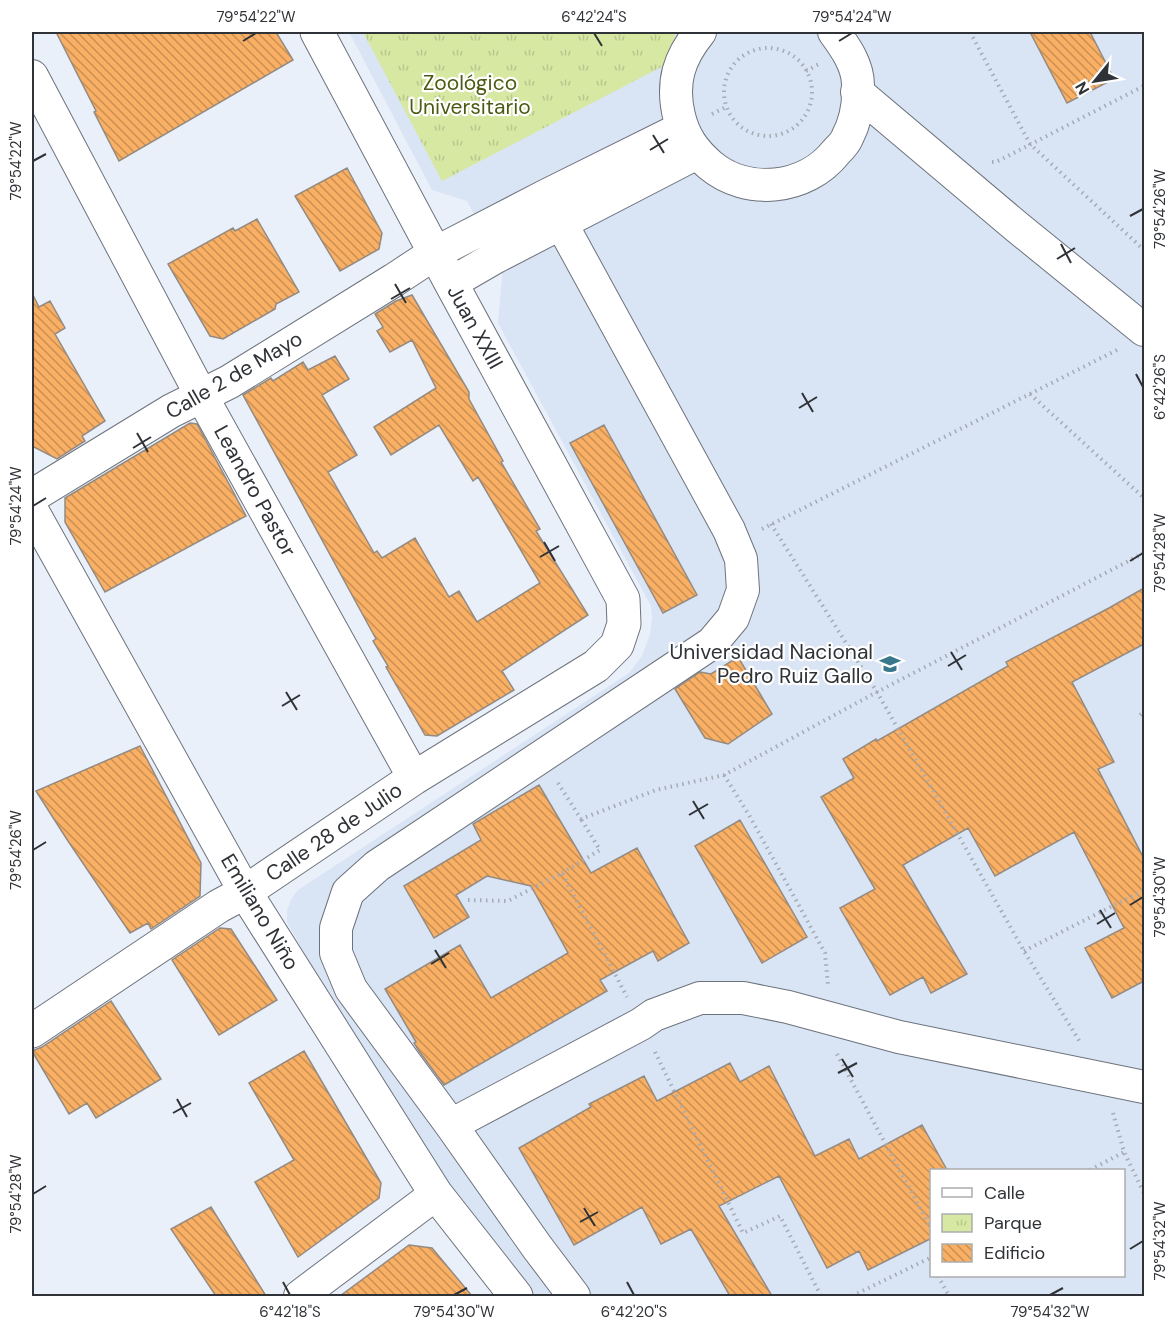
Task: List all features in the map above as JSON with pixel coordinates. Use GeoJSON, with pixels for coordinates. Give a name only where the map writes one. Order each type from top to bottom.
{"type":"FeatureCollection","features":[{"type":"Feature","properties":{"kind":"main road","name":"Juan XXIII"},"geometry":{"type":"LineString","coordinates":[[317,32],[623,599],[624,624]]}},
{"type":"Feature","properties":{"kind":"main road","name":"Calle 2 de Mayo"},"geometry":{"type":"LineString","coordinates":[[32,496],[171,411],[229,382],[435,253]]}},
{"type":"Feature","properties":{"kind":"main road","name":"Calle 28 de Julio"},"geometry":{"type":"LineString","coordinates":[[32,1031],[414,778],[596,666],[617,645],[624,624]]}},
{"type":"Feature","properties":{"kind":"main road","name":"Emiliano Niño"},"geometry":{"type":"LineString","coordinates":[[245,892],[436,1194],[516,1296]]}},
{"type":"Feature","properties":{"kind":"street"},"geometry":{"type":"LineString","coordinates":[[700,32],[687,48],[677,73],[675,101],[689,141],[719,172],[747,184],[776,186],[804,178],[828,162],[847,140],[857,112],[858,83],[850,55],[834,32]]}},
{"type":"Feature","properties":{"kind":"street","name":"Leandro Pastor"},"geometry":{"type":"LineString","coordinates":[[32,76],[201,395],[414,778]]}},
{"type":"Feature","properties":{"kind":"street"},"geometry":{"type":"LineString","coordinates":[[857,92],[1017,227],[1134,338]]}},
{"type":"Feature","properties":{"kind":"street"},"geometry":{"type":"LineString","coordinates":[[435,253],[482,229],[689,141]]}},
{"type":"Feature","properties":{"kind":"street"},"geometry":{"type":"LineString","coordinates":[[451,283],[561,223],[689,141]]}},
{"type":"Feature","properties":{"kind":"street"},"geometry":{"type":"LineString","coordinates":[[561,223],[729,530],[741,560],[743,590],[733,618],[712,643],[377,866],[348,892],[336,927],[336,954],[351,989],[574,1296]]}},
{"type":"Feature","properties":{"kind":"street","name":"Emiliano Niño"},"geometry":{"type":"LineString","coordinates":[[32,510],[245,892]]}},
{"type":"Feature","properties":{"kind":"street"},"geometry":{"type":"LineString","coordinates":[[451,1125],[654,1015],[700,998],[744,998],[788,1007],[899,1037],[1144,1087]]}},
{"type":"Feature","properties":{"kind":"street"},"geometry":{"type":"LineString","coordinates":[[300,1296],[436,1194]]}},
{"type":"Feature","properties":{"kind":"path"},"geometry":{"type":"LineString","coordinates":[[970,32],[1030,144],[1144,250]]}},
{"type":"Feature","properties":{"kind":"path"},"geometry":{"type":"LineString","coordinates":[[766,48],[780,50],[793,56],[810,78],[812,91],[805,118],[795,128],[769,137],[755,135],[742,129],[732,119],[723,93],[725,80],[731,67],[740,57],[753,50],[766,48]]}},
{"type":"Feature","properties":{"kind":"path"},"geometry":{"type":"LineString","coordinates":[[943,165],[996,162],[1144,86]]}},
{"type":"Feature","properties":{"kind":"path"},"geometry":{"type":"LineString","coordinates":[[734,544],[1030,394],[1134,338]]}},
{"type":"Feature","properties":{"kind":"path"},"geometry":{"type":"LineString","coordinates":[[1030,394],[1144,498]]}},
{"type":"Feature","properties":{"kind":"path"},"geometry":{"type":"LineString","coordinates":[[771,524],[877,692],[1024,951],[1103,1079],[1124,1152],[1144,1193]]}},
{"type":"Feature","properties":{"kind":"path"},"geometry":{"type":"LineString","coordinates":[[581,819],[656,790],[724,775],[877,692],[1144,553]]}},
{"type":"Feature","properties":{"kind":"path"},"geometry":{"type":"LineString","coordinates":[[468,900],[508,901],[600,850],[541,757]]}},
{"type":"Feature","properties":{"kind":"path"},"geometry":{"type":"LineString","coordinates":[[724,775],[749,815],[825,953],[832,1019],[832,1046],[930,1226]]}},
{"type":"Feature","properties":{"kind":"path"},"geometry":{"type":"LineString","coordinates":[[562,873],[641,1024],[743,1233],[780,1216],[820,1296]]}},
{"type":"Feature","properties":{"kind":"path"},"geometry":{"type":"LineString","coordinates":[[1024,951],[1144,890]]}},
{"type":"Feature","properties":{"kind":"path"},"geometry":{"type":"LineString","coordinates":[[1092,1169],[1124,1152]]}},
{"type":"Feature","properties":{"kind":"path"},"geometry":{"type":"LineString","coordinates":[[852,1296],[930,1257]]}},
{"type":"Feature","properties":{"kind":"path"},"geometry":{"type":"LineString","coordinates":[[939,1277],[949,1296]]}},
{"type":"Feature","properties":{"kind":"shaded area","name":"Universidad Nacional Pedro Ruiz Gallo"},"geometry":{"type":"Polygon","coordinates":[[[349,32],[1144,32],[1144,1296],[525,1296],[436,1194],[287,922],[287,910],[298,890],[629,673],[642,656],[650,634],[652,618],[651,606],[498,323],[503,268],[467,201],[432,190],[349,32]]]}},
{"type":"Feature","properties":{"kind":"green space","name":"Zoológico Universitario"},"geometry":{"type":"Polygon","coordinates":[[[363,32],[676,32],[667,64],[442,181],[363,32]]]}},
{"type":"Feature","properties":{"kind":"building"},"geometry":{"type":"Polygon","coordinates":[[[56,32],[276,32],[293,60],[119,161],[56,32]]]}},
{"type":"Feature","properties":{"kind":"building"},"geometry":{"type":"Polygon","coordinates":[[[1030,32],[1090,32],[1114,79],[1067,103],[1030,32]]]}},
{"type":"Feature","properties":{"kind":"building"},"geometry":{"type":"Polygon","coordinates":[[[347,168],[382,233],[379,249],[340,271],[295,196],[347,168]]]}},
{"type":"Feature","properties":{"kind":"building"},"geometry":{"type":"Polygon","coordinates":[[[257,219],[299,292],[276,304],[275,309],[223,339],[210,336],[168,264],[233,228],[235,231],[257,219]]]}},
{"type":"Feature","properties":{"kind":"building"},"geometry":{"type":"Polygon","coordinates":[[[32,293],[39,307],[50,301],[65,328],[55,334],[105,421],[82,436],[85,441],[57,459],[32,446],[32,293]]]}},
{"type":"Feature","properties":{"kind":"building"},"geometry":{"type":"Polygon","coordinates":[[[412,295],[469,392],[469,399],[503,461],[501,462],[540,529],[536,531],[588,615],[502,671],[514,690],[437,736],[425,735],[386,667],[388,666],[373,641],[376,639],[243,395],[271,378],[273,381],[303,362],[308,370],[335,356],[349,379],[322,395],[357,455],[328,472],[374,553],[377,551],[382,558],[415,538],[449,597],[459,591],[477,622],[540,583],[478,477],[473,481],[439,425],[391,455],[374,427],[436,388],[412,340],[390,352],[377,331],[383,327],[375,314],[396,301],[412,295]]]}},
{"type":"Feature","properties":{"kind":"building"},"geometry":{"type":"Polygon","coordinates":[[[190,423],[197,424],[246,516],[105,592],[65,522],[65,498],[190,423]]]}},
{"type":"Feature","properties":{"kind":"building"},"geometry":{"type":"Polygon","coordinates":[[[604,425],[697,595],[663,613],[570,443],[604,425]]]}},
{"type":"Feature","properties":{"kind":"building"},"geometry":{"type":"Polygon","coordinates":[[[1144,588],[1144,644],[1072,682],[1114,762],[1098,769],[1144,859],[1144,981],[1112,998],[1085,948],[1124,928],[1074,832],[995,876],[968,828],[903,865],[967,974],[931,993],[923,977],[890,995],[840,908],[875,889],[821,797],[854,778],[843,759],[1008,666],[1006,662],[1144,588]]]}},
{"type":"Feature","properties":{"kind":"building"},"geometry":{"type":"Polygon","coordinates":[[[738,657],[772,714],[728,744],[705,738],[675,689],[700,672],[711,674],[738,657]]]}},
{"type":"Feature","properties":{"kind":"building"},"geometry":{"type":"Polygon","coordinates":[[[140,746],[201,863],[200,896],[151,929],[148,923],[130,933],[36,791],[140,746]]]}},
{"type":"Feature","properties":{"kind":"building"},"geometry":{"type":"Polygon","coordinates":[[[539,785],[591,873],[637,848],[689,943],[658,961],[653,951],[600,980],[607,991],[444,1085],[414,1043],[416,1042],[385,989],[460,945],[491,998],[568,953],[531,886],[487,876],[456,895],[469,917],[434,938],[404,886],[481,840],[473,824],[539,785]]]}},
{"type":"Feature","properties":{"kind":"building"},"geometry":{"type":"Polygon","coordinates":[[[740,820],[807,937],[762,963],[695,846],[740,820]]]}},
{"type":"Feature","properties":{"kind":"building"},"geometry":{"type":"Polygon","coordinates":[[[220,928],[231,929],[277,1000],[219,1035],[172,960],[220,928]]]}},
{"type":"Feature","properties":{"kind":"building"},"geometry":{"type":"Polygon","coordinates":[[[111,1001],[161,1079],[96,1118],[87,1103],[69,1114],[32,1051],[42,1047],[111,1001]]]}},
{"type":"Feature","properties":{"kind":"building"},"geometry":{"type":"Polygon","coordinates":[[[304,1051],[381,1183],[379,1198],[298,1257],[255,1182],[294,1160],[249,1083],[304,1051]]]}},
{"type":"Feature","properties":{"kind":"building"},"geometry":{"type":"Polygon","coordinates":[[[730,1063],[740,1082],[769,1066],[815,1156],[849,1139],[859,1159],[922,1125],[946,1169],[930,1169],[930,1239],[868,1270],[859,1251],[827,1268],[779,1176],[719,1206],[772,1296],[730,1296],[691,1229],[661,1244],[642,1207],[574,1245],[519,1148],[591,1107],[589,1104],[644,1076],[657,1101],[730,1063]]]}},
{"type":"Feature","properties":{"kind":"building"},"geometry":{"type":"Polygon","coordinates":[[[211,1207],[266,1296],[216,1296],[171,1229],[211,1207]]]}},
{"type":"Feature","properties":{"kind":"building"},"geometry":{"type":"Polygon","coordinates":[[[409,1245],[432,1248],[472,1296],[340,1296],[409,1245]]]}},
{"type":"Feature","properties":{"kind":"place","name":"Universidad Nacional Pedro Ruiz Gallo"},"geometry":{"type":"Point","coordinates":[890,664]}}]}
